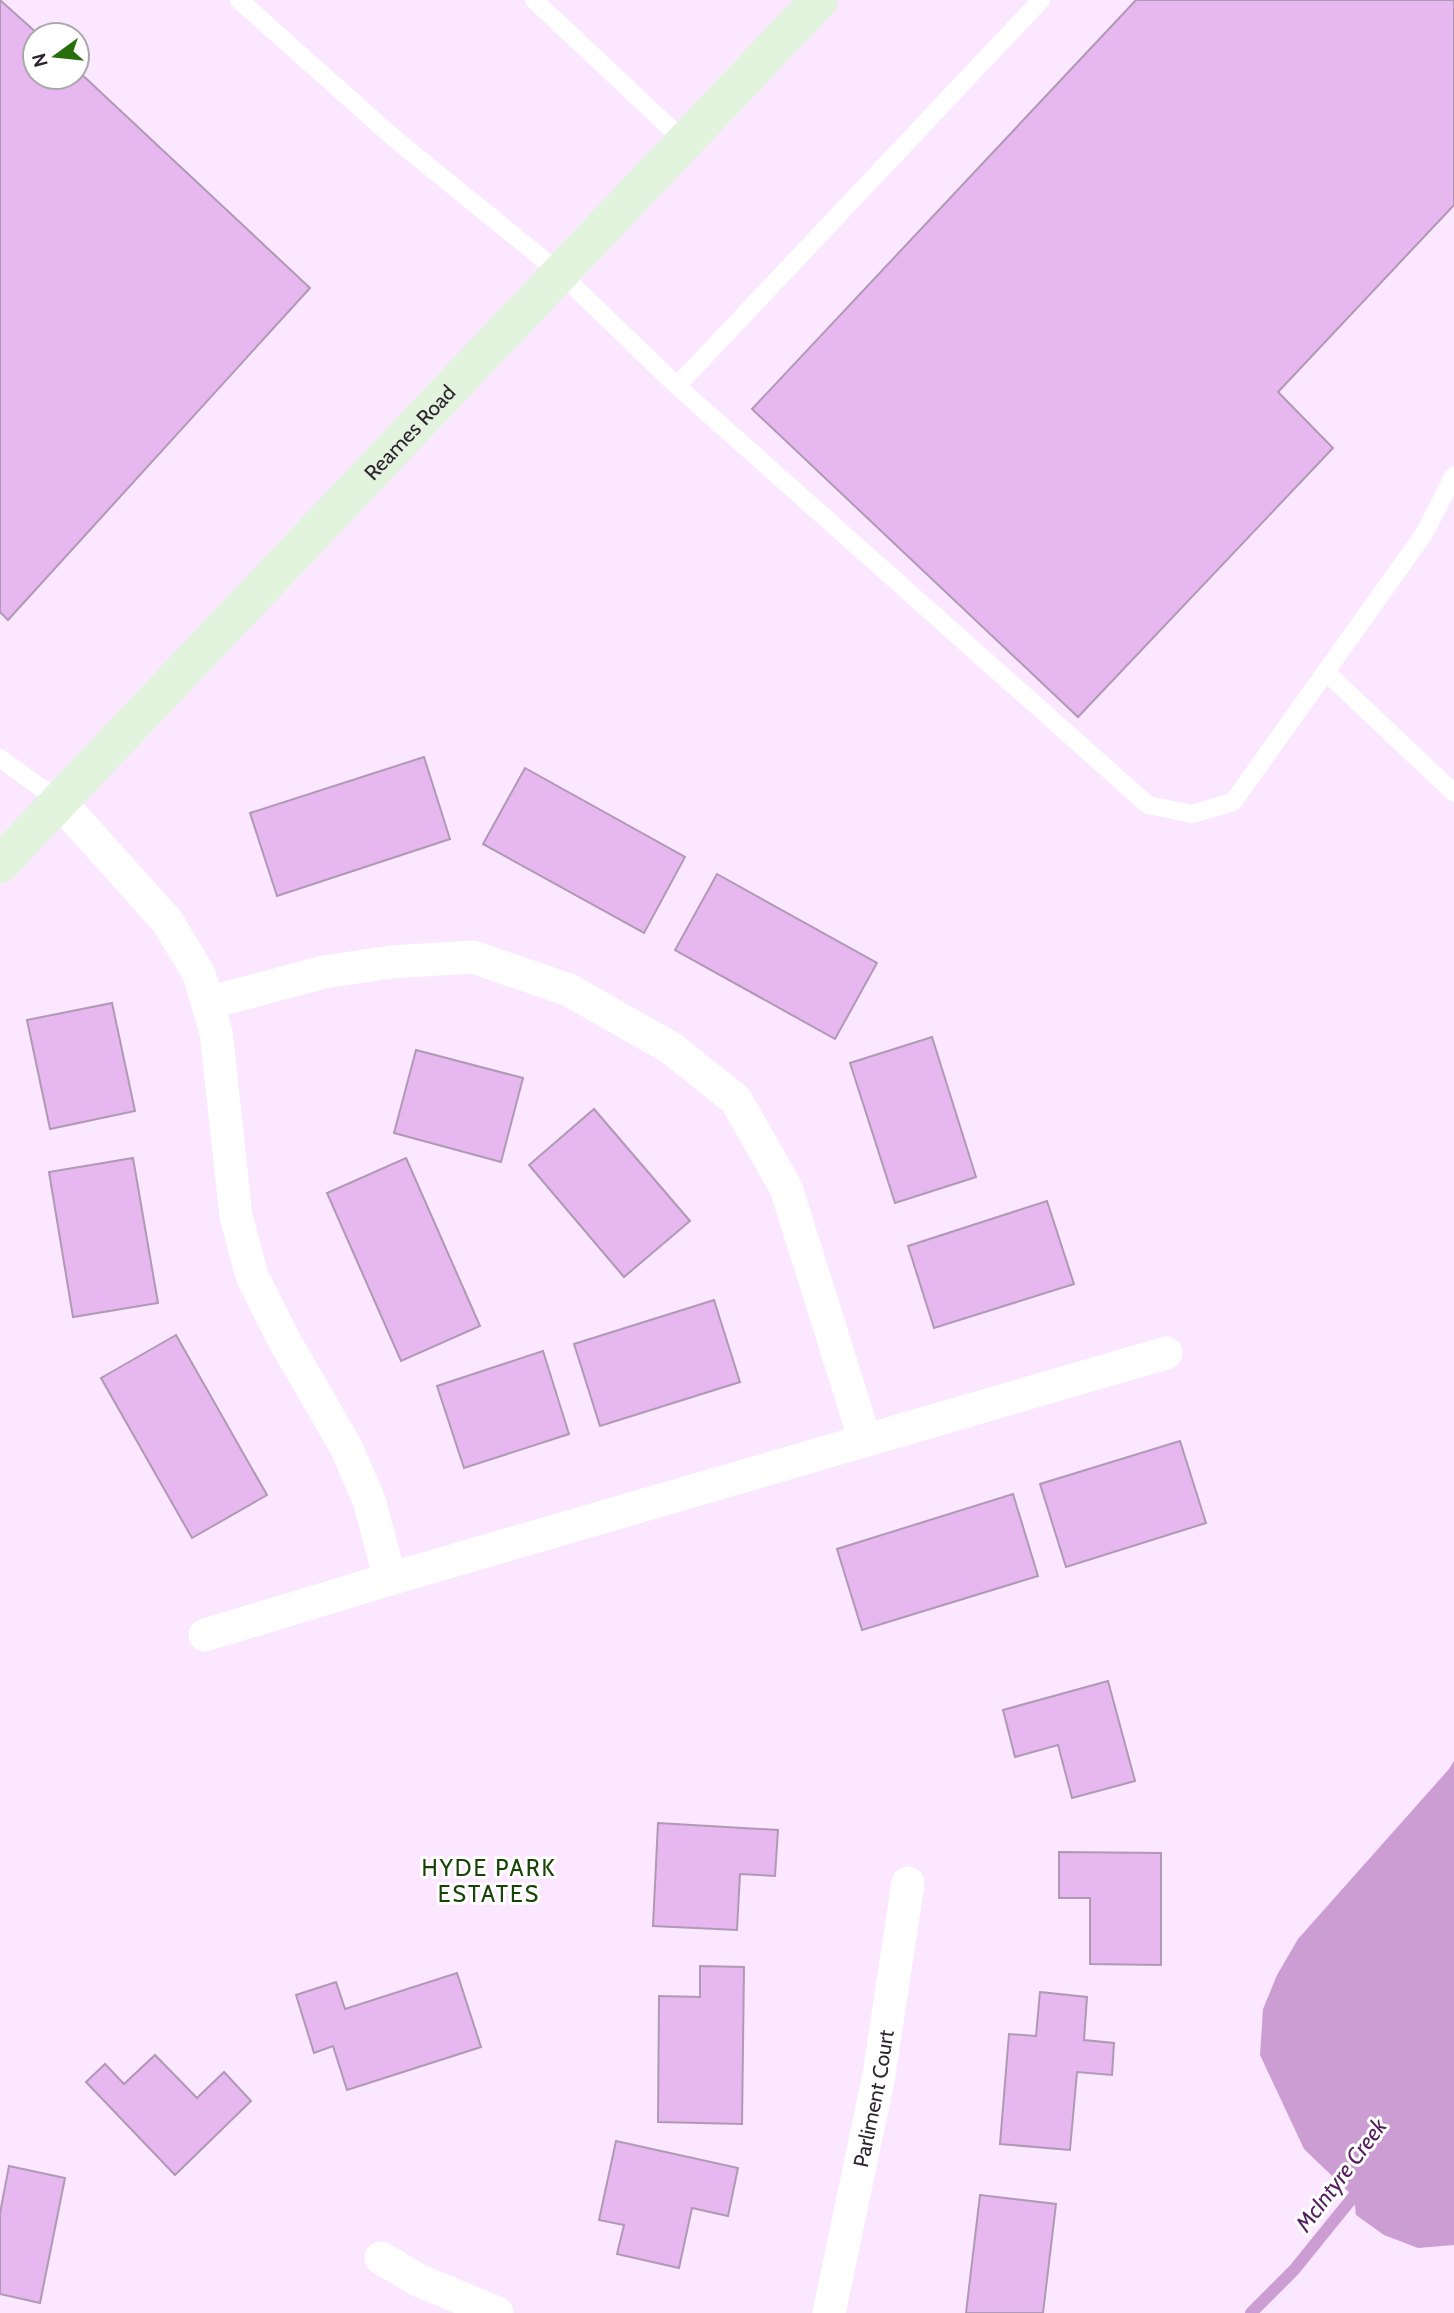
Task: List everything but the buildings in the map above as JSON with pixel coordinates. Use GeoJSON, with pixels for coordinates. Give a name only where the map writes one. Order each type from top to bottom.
{"type":"FeatureCollection","features":[{"type":"Feature","properties":{"kind":"main road","name":"Reames Road"},"geometry":{"type":"LineString","coordinates":[[0,864],[819,0]]}},
{"type":"Feature","properties":{"kind":"street"},"geometry":{"type":"LineString","coordinates":[[59,801],[167,921],[200,974],[216,1032],[236,1216],[252,1276],[284,1340],[346,1447],[369,1500],[390,1579]]}},
{"type":"Feature","properties":{"kind":"street"},"geometry":{"type":"LineString","coordinates":[[208,1003],[324,972],[391,962],[473,957],[569,990],[671,1048],[736,1100],[786,1188],[865,1440]]}},
{"type":"Feature","properties":{"kind":"street"},"geometry":{"type":"LineString","coordinates":[[205,1635],[1166,1353]]}},
{"type":"Feature","properties":{"kind":"street","name":"Parliment Court"},"geometry":{"type":"LineString","coordinates":[[829,2313],[879,2075],[908,1883]]}},
{"type":"Feature","properties":{"kind":"street"},"geometry":{"type":"LineString","coordinates":[[381,2258],[418,2280],[497,2313]]}},
{"type":"Feature","properties":{"kind":"lane"},"geometry":{"type":"LineString","coordinates":[[239,0],[395,139],[560,273],[677,386],[1148,805],[1192,814],[1233,802],[1424,534],[1454,475]]}},
{"type":"Feature","properties":{"kind":"lane"},"geometry":{"type":"LineString","coordinates":[[534,0],[685,142]]}},
{"type":"Feature","properties":{"kind":"lane"},"geometry":{"type":"LineString","coordinates":[[677,386],[1041,0]]}},
{"type":"Feature","properties":{"kind":"lane"},"geometry":{"type":"LineString","coordinates":[[1326,672],[1454,793]]}},
{"type":"Feature","properties":{"kind":"lane"},"geometry":{"type":"LineString","coordinates":[[0,758],[59,801]]}},
{"type":"Feature","properties":{"kind":"water"},"geometry":{"type":"Polygon","coordinates":[[[1454,1761],[1454,2245],[1418,2248],[1384,2235],[1356,2215],[1354,2197],[1304,2149],[1260,2055],[1263,2009],[1277,1975],[1298,1939],[1454,1761]]]}},
{"type":"Feature","properties":{"kind":"waterway","name":"McIntyre Creek"},"geometry":{"type":"LineString","coordinates":[[1251,2313],[1294,2270],[1362,2186]]}},
{"type":"Feature","properties":{"kind":"district","name":"HYDE PARK ESTATES"},"geometry":{"type":"Point","coordinates":[489,1881]}}]}
